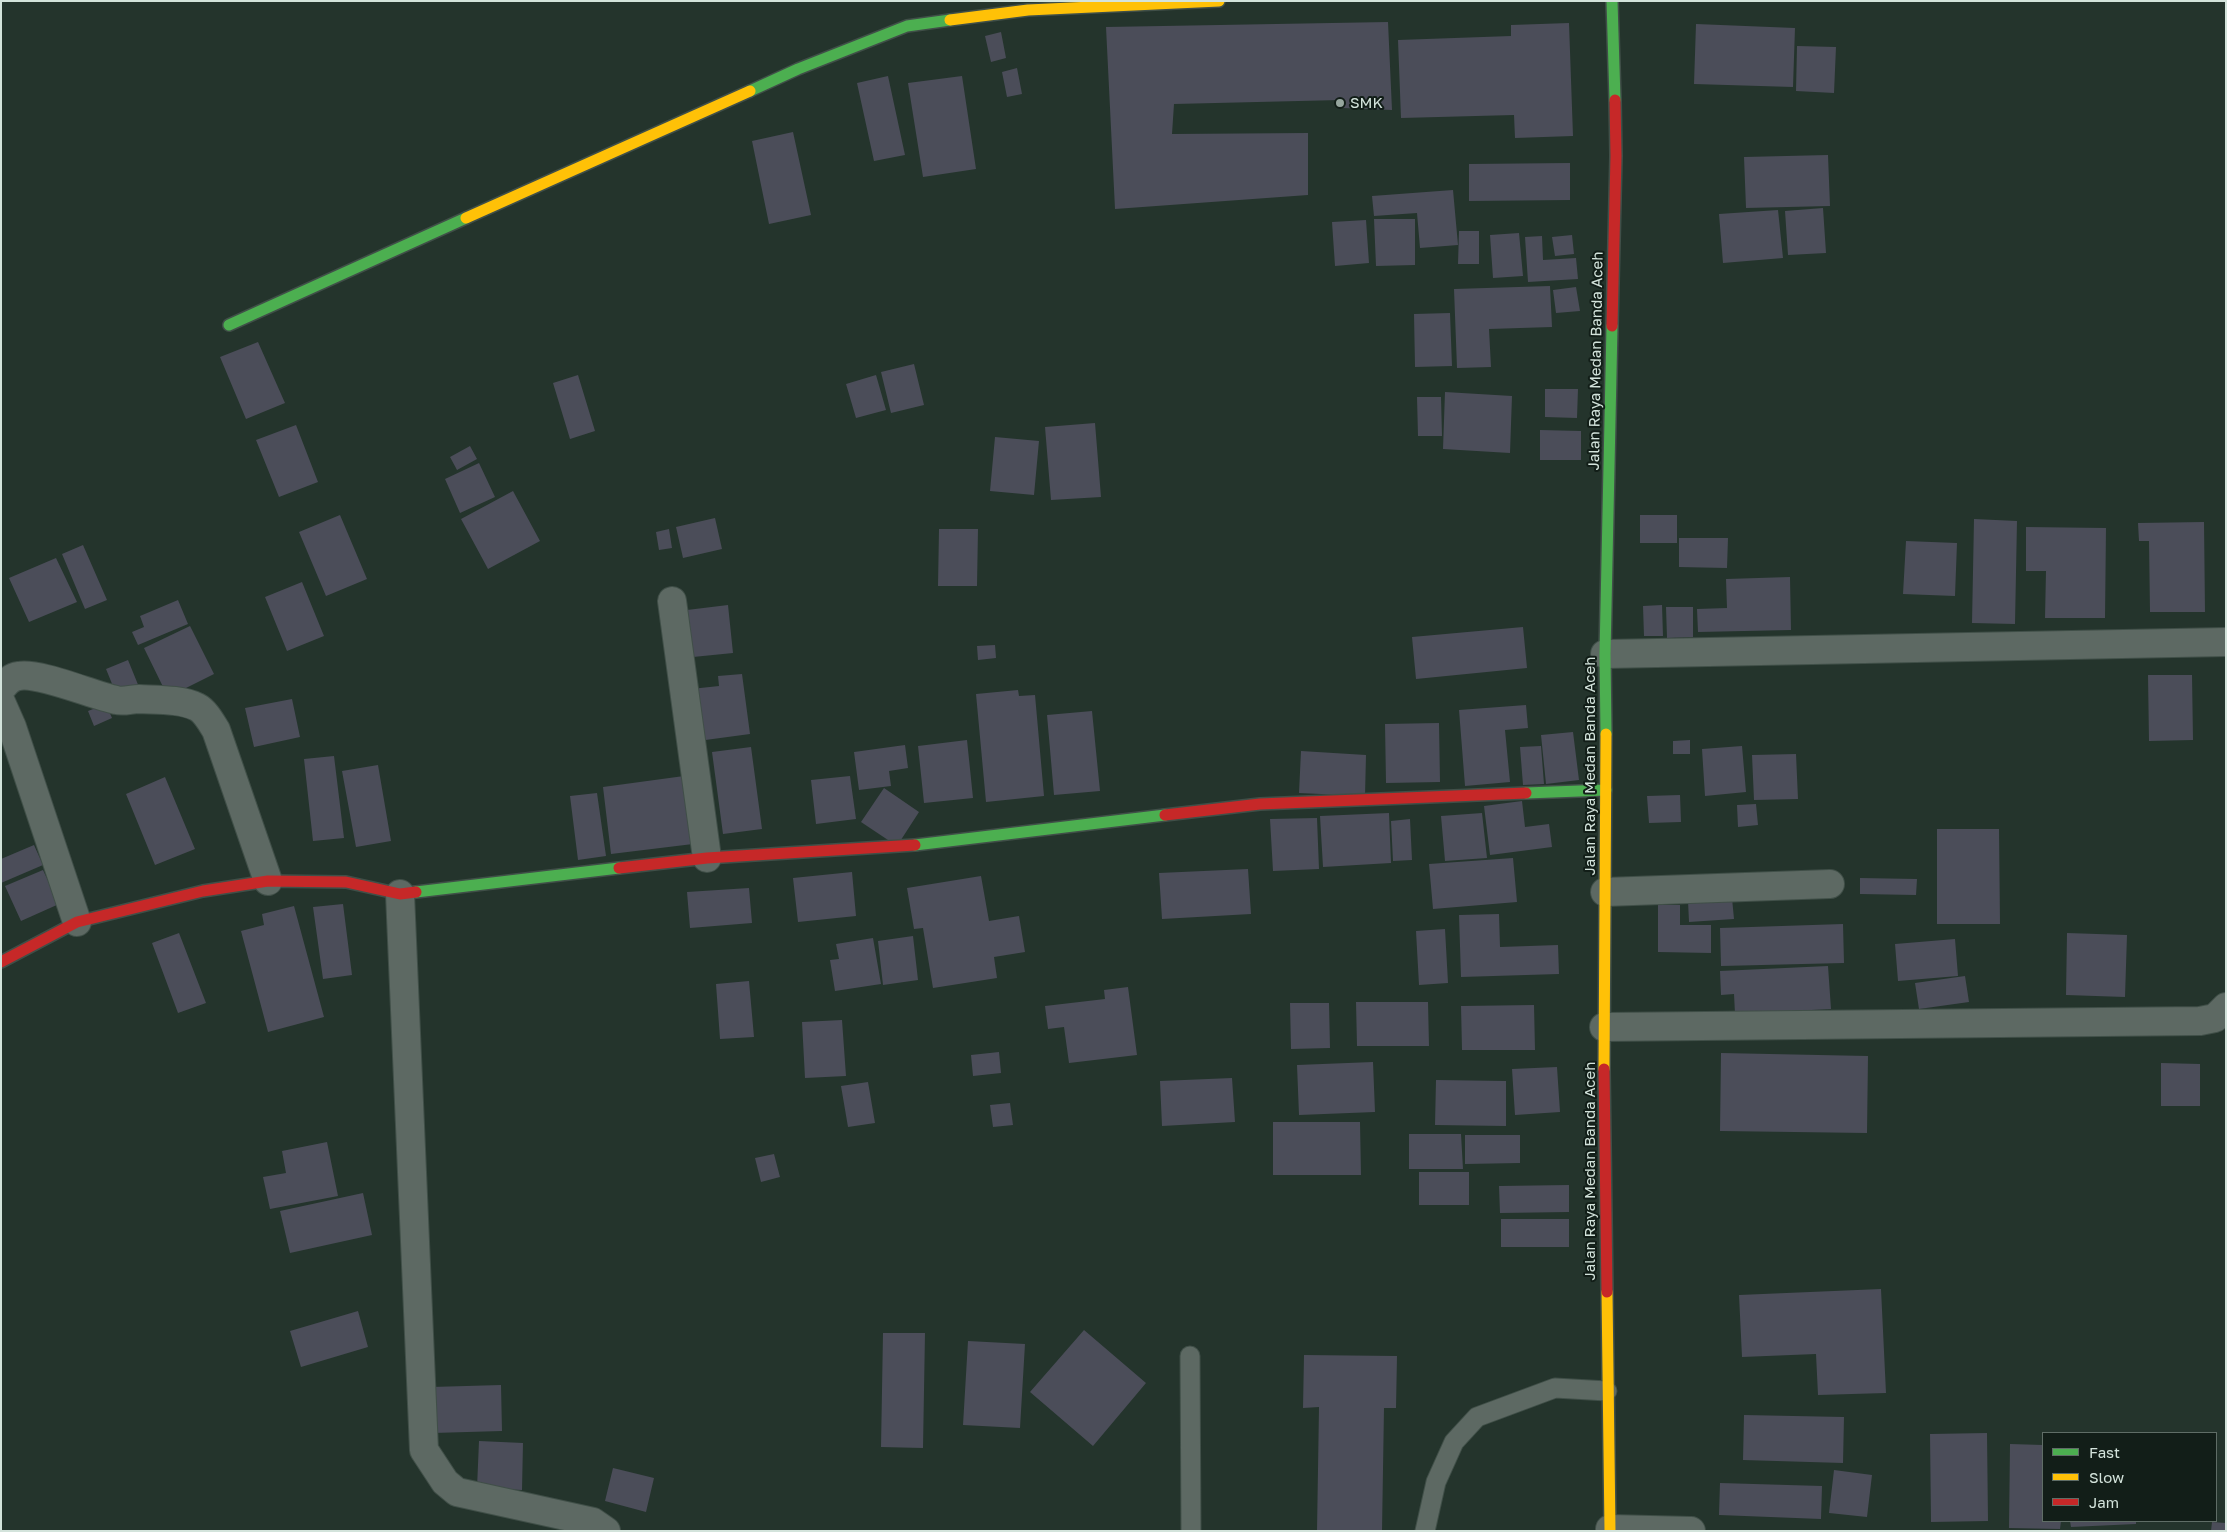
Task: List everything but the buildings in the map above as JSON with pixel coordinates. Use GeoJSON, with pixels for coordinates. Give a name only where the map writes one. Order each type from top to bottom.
{"type":"FeatureCollection","features":[{"type":"Feature","properties":{"kind":"main road"},"geometry":{"type":"LineString","coordinates":[[229,325],[780,77],[906,26],[1028,10],[1219,1]]}},
{"type":"Feature","properties":{"kind":"main road","name":"Jalan Raya Medan Banda Aceh"},"geometry":{"type":"LineString","coordinates":[[1610,1530],[1604,1027],[1605,654],[1616,156],[1612,1]]}},
{"type":"Feature","properties":{"kind":"main road"},"geometry":{"type":"LineString","coordinates":[[1,962],[77,922],[203,891],[268,881],[346,882],[400,894],[707,858],[900,847],[1260,804],[1606,790]]}},
{"type":"Feature","properties":{"kind":"street"},"geometry":{"type":"LineString","coordinates":[[672,601],[707,858]]}},
{"type":"Feature","properties":{"kind":"street"},"geometry":{"type":"LineString","coordinates":[[1605,654],[2226,642]]}},
{"type":"Feature","properties":{"kind":"street"},"geometry":{"type":"LineString","coordinates":[[1,689],[9,680],[20,676],[38,677],[96,696],[121,701],[138,699],[184,703],[198,707],[209,718],[216,730],[268,881]]}},
{"type":"Feature","properties":{"kind":"street"},"geometry":{"type":"LineString","coordinates":[[1,702],[12,728],[77,922]]}},
{"type":"Feature","properties":{"kind":"street"},"geometry":{"type":"LineString","coordinates":[[1605,892],[1830,884]]}},
{"type":"Feature","properties":{"kind":"street"},"geometry":{"type":"LineString","coordinates":[[400,894],[424,1450],[445,1482],[457,1492],[593,1522],[606,1531]]}},
{"type":"Feature","properties":{"kind":"street"},"geometry":{"type":"LineString","coordinates":[[1604,1027],[2200,1021],[2215,1018],[2226,1007]]}},
{"type":"Feature","properties":{"kind":"street"},"geometry":{"type":"LineString","coordinates":[[1610,1530],[1691,1531]]}},
{"type":"Feature","properties":{"kind":"lane"},"geometry":{"type":"LineString","coordinates":[[1190,1356],[1191,1531]]}},
{"type":"Feature","properties":{"kind":"lane"},"geometry":{"type":"LineString","coordinates":[[1425,1531],[1436,1482],[1454,1442],[1477,1417],[1555,1388],[1607,1391]]}},
{"type":"Feature","properties":{"kind":"traffic: fast"},"geometry":{"type":"LineString","coordinates":[[1612,1],[1615,100]]}},
{"type":"Feature","properties":{"kind":"traffic: fast"},"geometry":{"type":"LineString","coordinates":[[750,91],[798,69],[907,26],[950,20]]}},
{"type":"Feature","properties":{"kind":"traffic: fast"},"geometry":{"type":"LineString","coordinates":[[229,325],[466,218]]}},
{"type":"Feature","properties":{"kind":"traffic: fast"},"geometry":{"type":"LineString","coordinates":[[1606,734],[1605,654],[1612,326]]}},
{"type":"Feature","properties":{"kind":"traffic: fast"},"geometry":{"type":"LineString","coordinates":[[1526,793],[1606,790]]}},
{"type":"Feature","properties":{"kind":"traffic: fast"},"geometry":{"type":"LineString","coordinates":[[915,845],[1165,815]]}},
{"type":"Feature","properties":{"kind":"traffic: fast"},"geometry":{"type":"LineString","coordinates":[[416,892],[619,868]]}},
{"type":"Feature","properties":{"kind":"traffic: slow"},"geometry":{"type":"LineString","coordinates":[[950,20],[1028,10],[1219,1]]}},
{"type":"Feature","properties":{"kind":"traffic: slow"},"geometry":{"type":"LineString","coordinates":[[466,218],[750,91]]}},
{"type":"Feature","properties":{"kind":"traffic: slow"},"geometry":{"type":"LineString","coordinates":[[1604,1069],[1606,734]]}},
{"type":"Feature","properties":{"kind":"traffic: slow"},"geometry":{"type":"LineString","coordinates":[[1607,1292],[1610,1531]]}},
{"type":"Feature","properties":{"kind":"traffic: jam"},"geometry":{"type":"LineString","coordinates":[[1612,326],[1616,156],[1615,100]]}},
{"type":"Feature","properties":{"kind":"traffic: jam"},"geometry":{"type":"LineString","coordinates":[[1165,815],[1260,804],[1526,793]]}},
{"type":"Feature","properties":{"kind":"traffic: jam"},"geometry":{"type":"LineString","coordinates":[[619,868],[707,858],[915,845]]}},
{"type":"Feature","properties":{"kind":"traffic: jam"},"geometry":{"type":"LineString","coordinates":[[1,962],[77,922],[203,891],[268,881],[346,882],[400,894],[416,892]]}},
{"type":"Feature","properties":{"kind":"traffic: jam"},"geometry":{"type":"LineString","coordinates":[[1604,1069],[1607,1292]]}},
{"type":"Feature","properties":{"kind":"place","name":"SMK"},"geometry":{"type":"Point","coordinates":[1340,103]}}]}
